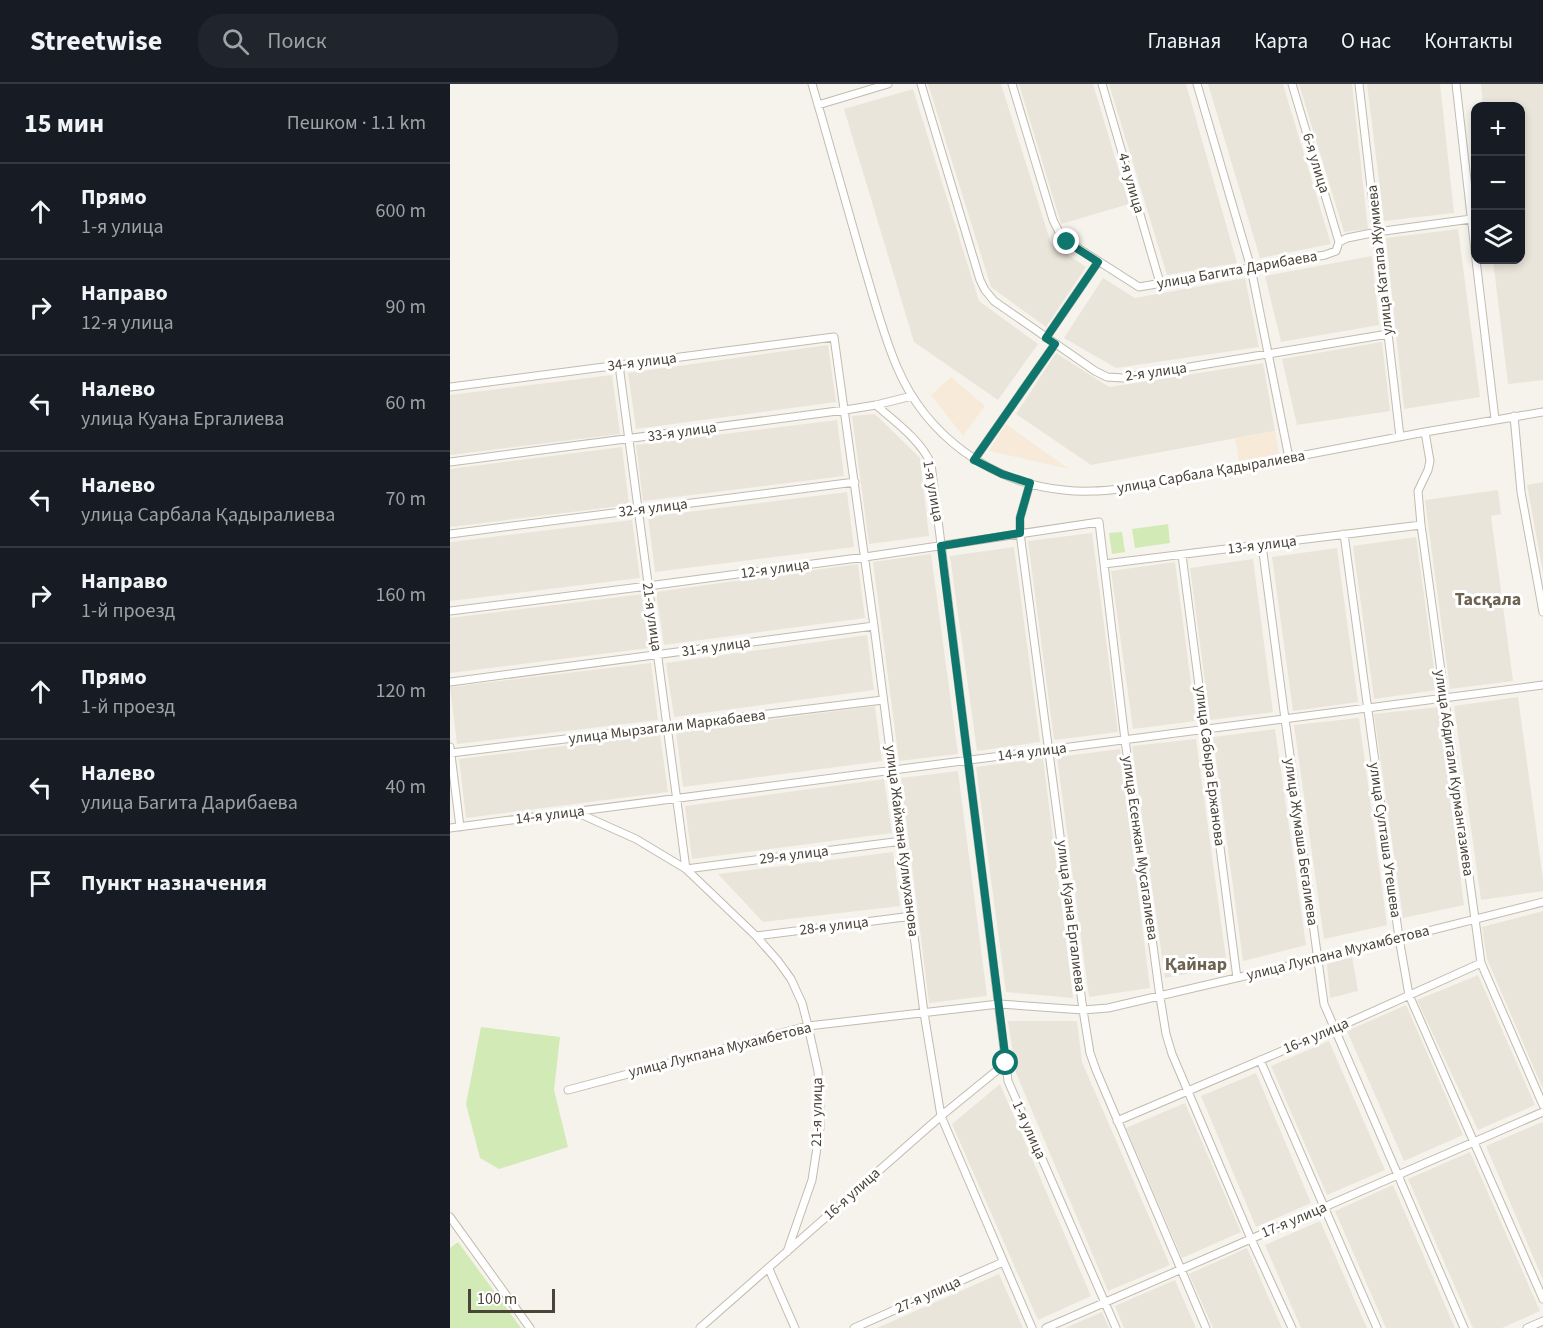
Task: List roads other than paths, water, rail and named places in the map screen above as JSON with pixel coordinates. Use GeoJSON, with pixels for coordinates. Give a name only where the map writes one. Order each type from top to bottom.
{"type":"FeatureCollection","features":[{"type":"Feature","properties":{"kind":"street","name":"улица Сарбала Қадыралиева"},"geometry":{"type":"LineString","coordinates":[[812,84],[874,301],[897,368],[912,396],[941,432],[974,460],[1002,474],[1061,490],[1085,492],[1132,488],[1495,419],[1543,412]]}},
{"type":"Feature","properties":{"kind":"street"},"geometry":{"type":"LineString","coordinates":[[818,105],[888,84]]}},
{"type":"Feature","properties":{"kind":"street","name":"2-я улица"},"geometry":{"type":"LineString","coordinates":[[921,84],[980,280],[985,290],[994,301],[1095,371],[1107,377],[1123,378],[1388,334]]}},
{"type":"Feature","properties":{"kind":"street","name":"улица Багита Дарибаева"},"geometry":{"type":"LineString","coordinates":[[1012,84],[1053,220],[1059,232],[1067,242],[1139,287],[1325,255],[1335,251],[1339,242],[1347,238],[1471,219]]}},
{"type":"Feature","properties":{"kind":"street","name":"4-я улица"},"geometry":{"type":"LineString","coordinates":[[1102,84],[1160,283]]}},
{"type":"Feature","properties":{"kind":"street"},"geometry":{"type":"LineString","coordinates":[[1197,84],[1251,268],[1289,458]]}},
{"type":"Feature","properties":{"kind":"street","name":"6-я улица"},"geometry":{"type":"LineString","coordinates":[[1292,84],[1339,242]]}},
{"type":"Feature","properties":{"kind":"street","name":"улица Катапа Жумиева"},"geometry":{"type":"LineString","coordinates":[[1359,84],[1400,437]]}},
{"type":"Feature","properties":{"kind":"street"},"geometry":{"type":"LineString","coordinates":[[1456,84],[1471,219]]}},
{"type":"Feature","properties":{"kind":"street"},"geometry":{"type":"LineString","coordinates":[[1046,338],[1098,262]]}},
{"type":"Feature","properties":{"kind":"street"},"geometry":{"type":"LineString","coordinates":[[1477,264],[1495,419]]}},
{"type":"Feature","properties":{"kind":"street","name":"34-я улица"},"geometry":{"type":"LineString","coordinates":[[450,387],[834,337]]}},
{"type":"Feature","properties":{"kind":"street","name":"улица Жайжана Кулмуханова"},"geometry":{"type":"LineString","coordinates":[[834,337],[924,1012],[940,1116],[1032,1328]]}},
{"type":"Feature","properties":{"kind":"street"},"geometry":{"type":"LineString","coordinates":[[974,460],[1055,344]]}},
{"type":"Feature","properties":{"kind":"street","name":"21-я улица"},"geometry":{"type":"LineString","coordinates":[[619,365],[686,869]]}},
{"type":"Feature","properties":{"kind":"street","name":"33-я улица"},"geometry":{"type":"LineString","coordinates":[[450,462],[845,410],[912,396]]}},
{"type":"Feature","properties":{"kind":"street","name":"1-я улица"},"geometry":{"type":"LineString","coordinates":[[876,405],[919,444],[931,464],[1008,1081],[1116,1328]]}},
{"type":"Feature","properties":{"kind":"street"},"geometry":{"type":"LineString","coordinates":[[1514,416],[1521,492],[1543,612]]}},
{"type":"Feature","properties":{"kind":"street","name":"улица Абдигали Курмангазиева"},"geometry":{"type":"LineString","coordinates":[[1425,432],[1430,461],[1418,491],[1421,525],[1481,963],[1543,1105]]}},
{"type":"Feature","properties":{"kind":"street","name":"32-я улица"},"geometry":{"type":"LineString","coordinates":[[450,534],[855,482]]}},
{"type":"Feature","properties":{"kind":"street","name":"улица Куана Ергалиева"},"geometry":{"type":"LineString","coordinates":[[1030,483],[1020,518],[1020,533],[1090,1053],[1206,1328]]}},
{"type":"Feature","properties":{"kind":"street","name":"12-я улица"},"geometry":{"type":"LineString","coordinates":[[450,611],[865,557],[1099,522]]}},
{"type":"Feature","properties":{"kind":"street","name":"улица Есенжан Мусагалиева"},"geometry":{"type":"LineString","coordinates":[[1099,522],[1125,740],[1166,1034],[1172,1054],[1251,1239],[1292,1328]]}},
{"type":"Feature","properties":{"kind":"street","name":"13-я улица"},"geometry":{"type":"LineString","coordinates":[[1104,564],[1421,525]]}},
{"type":"Feature","properties":{"kind":"street","name":"улица Султаша Утешева"},"geometry":{"type":"LineString","coordinates":[[1344,534],[1399,938],[1409,994],[1543,1299]]}},
{"type":"Feature","properties":{"kind":"street","name":"улица Жумаша Бегалиева"},"geometry":{"type":"LineString","coordinates":[[1262,545],[1324,1004],[1464,1328]]}},
{"type":"Feature","properties":{"kind":"street","name":"улица Сабыра Ержанова"},"geometry":{"type":"LineString","coordinates":[[1182,555],[1238,978]]}},
{"type":"Feature","properties":{"kind":"street","name":"31-я улица"},"geometry":{"type":"LineString","coordinates":[[450,682],[874,626]]}},
{"type":"Feature","properties":{"kind":"street","name":"14-я улица"},"geometry":{"type":"LineString","coordinates":[[450,828],[1543,686]]}},
{"type":"Feature","properties":{"kind":"street","name":"улица Мырзагали Маркабаева"},"geometry":{"type":"LineString","coordinates":[[450,750],[667,727],[883,700]]}},
{"type":"Feature","properties":{"kind":"street"},"geometry":{"type":"LineString","coordinates":[[450,750],[460,827]]}},
{"type":"Feature","properties":{"kind":"street","name":"21-я улица"},"geometry":{"type":"LineString","coordinates":[[576,812],[636,839],[686,869],[756,936],[791,979],[802,1002],[818,1071],[820,1128],[812,1180],[787,1252]]}},
{"type":"Feature","properties":{"kind":"street","name":"29-я улица"},"geometry":{"type":"LineString","coordinates":[[686,869],[902,841]]}},
{"type":"Feature","properties":{"kind":"street","name":"улица Лукпана Мухамбетова"},"geometry":{"type":"LineString","coordinates":[[568,1090],[808,1026],[999,1004],[1083,1010],[1108,1008],[1317,959],[1543,902]]}},
{"type":"Feature","properties":{"kind":"street","name":"28-я улица"},"geometry":{"type":"LineString","coordinates":[[756,936],[912,916]]}},
{"type":"Feature","properties":{"kind":"street","name":"16-я улица"},"geometry":{"type":"LineString","coordinates":[[1117,1121],[1334,1029],[1481,963]]}},
{"type":"Feature","properties":{"kind":"street"},"geometry":{"type":"LineString","coordinates":[[1260,1060],[1377,1328]]}},
{"type":"Feature","properties":{"kind":"street","name":"16-я улица"},"geometry":{"type":"LineString","coordinates":[[700,1328],[940,1116],[1006,1063]]}},
{"type":"Feature","properties":{"kind":"street","name":"17-я улица"},"geometry":{"type":"LineString","coordinates":[[1046,1328],[1543,1112]]}},
{"type":"Feature","properties":{"kind":"street"},"geometry":{"type":"LineString","coordinates":[[450,1217],[530,1328]]}},
{"type":"Feature","properties":{"kind":"street","name":"27-я улица"},"geometry":{"type":"LineString","coordinates":[[854,1328],[1003,1262]]}},
{"type":"Feature","properties":{"kind":"street"},"geometry":{"type":"LineString","coordinates":[[769,1269],[795,1328]]}},
{"type":"Feature","properties":{"kind":"street"},"geometry":{"type":"LineString","coordinates":[[1527,1328],[1543,1321]]}},
{"type":"Feature","properties":{"kind":"district","name":"Тасқала"},"geometry":{"type":"Point","coordinates":[1488,599]}},
{"type":"Feature","properties":{"kind":"district","name":"Қайнар"},"geometry":{"type":"Point","coordinates":[1196,964]}}]}
